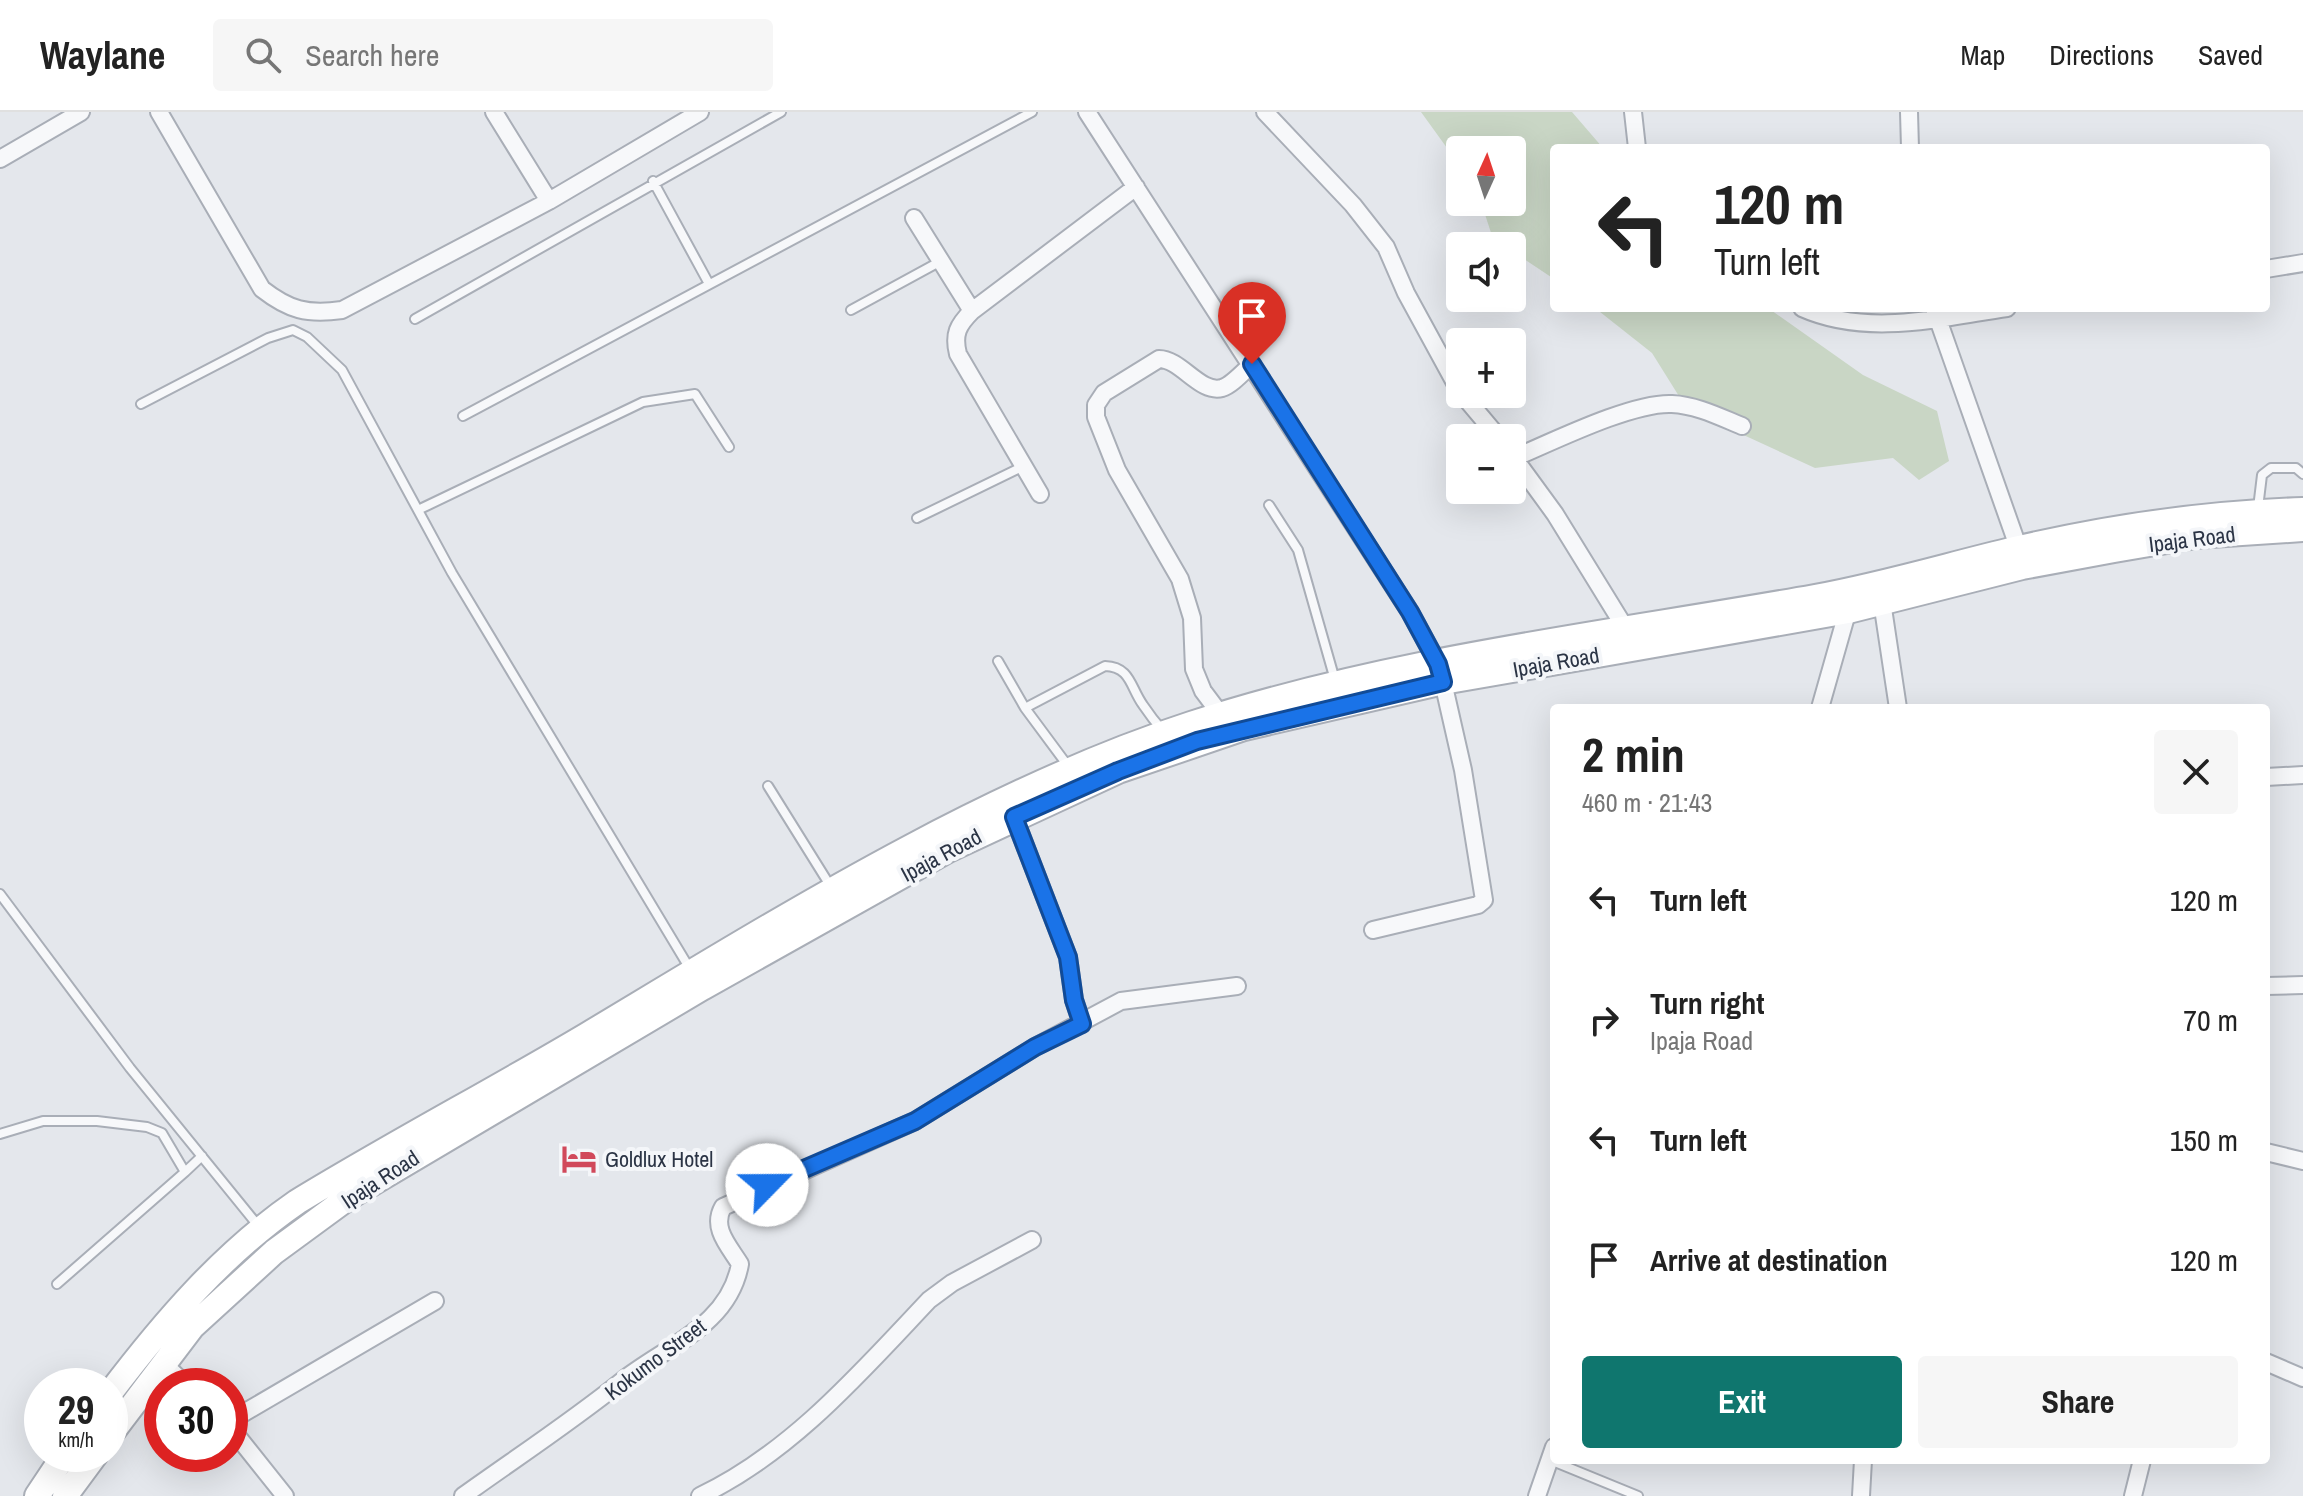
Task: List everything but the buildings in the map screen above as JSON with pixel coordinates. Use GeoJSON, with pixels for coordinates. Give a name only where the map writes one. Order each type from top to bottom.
{"type":"FeatureCollection","features":[{"type":"Feature","properties":{"kind":"main road","name":"Ipaja Road"},"geometry":{"type":"LineString","coordinates":[[2258,521],[2303,510]]}},
{"type":"Feature","properties":{"kind":"main road","name":"Ipaja Road"},"geometry":{"type":"LineString","coordinates":[[837,901],[1014,817],[1165,733],[1221,715],[1851,600],[2181,519],[2258,521],[2303,529]]}},
{"type":"Feature","properties":{"kind":"main road","name":"Ipaja Road"},"geometry":{"type":"LineString","coordinates":[[1441,673],[1624,626],[1851,600]]}},
{"type":"Feature","properties":{"kind":"main road","name":"Ipaja Road"},"geometry":{"type":"LineString","coordinates":[[128,1371],[181,1306],[260,1228],[338,1178],[837,901],[1003,801],[1070,770],[1117,762],[1197,741],[1339,694]]}},
{"type":"Feature","properties":{"kind":"main road","name":"Ipaja Road"},"geometry":{"type":"LineString","coordinates":[[128,1411],[192,1327],[274,1252],[413,1156],[697,980]]}},
{"type":"Feature","properties":{"kind":"main road"},"geometry":{"type":"LineString","coordinates":[[37,1496],[53,1472]]}},
{"type":"Feature","properties":{"kind":"main road"},"geometry":{"type":"LineString","coordinates":[[65,1496],[83,1472]]}},
{"type":"Feature","properties":{"kind":"street"},"geometry":{"type":"LineString","coordinates":[[0,159],[81,112]]}},
{"type":"Feature","properties":{"kind":"street"},"geometry":{"type":"LineString","coordinates":[[159,112],[262,289],[285,307],[312,314],[342,310],[549,201],[700,112]]}},
{"type":"Feature","properties":{"kind":"street"},"geometry":{"type":"LineString","coordinates":[[494,112],[549,201]]}},
{"type":"Feature","properties":{"kind":"street"},"geometry":{"type":"LineString","coordinates":[[1087,112],[1410,612],[1441,673],[1463,770],[1484,900],[1478,905],[1373,930]]}},
{"type":"Feature","properties":{"kind":"street"},"geometry":{"type":"LineString","coordinates":[[1265,112],[1353,205],[1386,247],[1406,293],[1446,366]]}},
{"type":"Feature","properties":{"kind":"street"},"geometry":{"type":"LineString","coordinates":[[1633,112],[1637,144]]}},
{"type":"Feature","properties":{"kind":"street"},"geometry":{"type":"LineString","coordinates":[[1909,112],[1910,144]]}},
{"type":"Feature","properties":{"kind":"street"},"geometry":{"type":"LineString","coordinates":[[1040,494],[958,354],[954,339],[959,324],[972,311],[1136,187]]}},
{"type":"Feature","properties":{"kind":"street"},"geometry":{"type":"LineString","coordinates":[[914,218],[972,311]]}},
{"type":"Feature","properties":{"kind":"street"},"geometry":{"type":"LineString","coordinates":[[2270,268],[2303,263]]}},
{"type":"Feature","properties":{"kind":"street"},"geometry":{"type":"LineString","coordinates":[[1814,312],[1837,320],[1878,325],[1935,313],[2021,558]]}},
{"type":"Feature","properties":{"kind":"street"},"geometry":{"type":"LineString","coordinates":[[1221,715],[1203,691],[1194,669],[1192,618],[1180,579],[1112,460],[1098,429],[1096,405],[1113,386],[1159,359],[1169,361],[1213,389],[1224,387],[1252,364]]}},
{"type":"Feature","properties":{"kind":"street"},"geometry":{"type":"LineString","coordinates":[[1526,451],[1662,404],[1705,411],[1742,426]]}},
{"type":"Feature","properties":{"kind":"street"},"geometry":{"type":"LineString","coordinates":[[1474,408],[1487,424]]}},
{"type":"Feature","properties":{"kind":"street"},"geometry":{"type":"LineString","coordinates":[[1526,474],[1571,538],[1624,626]]}},
{"type":"Feature","properties":{"kind":"street"},"geometry":{"type":"LineString","coordinates":[[1880,593],[1897,704]]}},
{"type":"Feature","properties":{"kind":"street"},"geometry":{"type":"LineString","coordinates":[[1821,704],[1851,600]]}},
{"type":"Feature","properties":{"kind":"street"},"geometry":{"type":"LineString","coordinates":[[2270,777],[2303,775]]}},
{"type":"Feature","properties":{"kind":"street"},"geometry":{"type":"LineString","coordinates":[[1014,817],[1068,957],[1074,1000],[1082,1024]]}},
{"type":"Feature","properties":{"kind":"street"},"geometry":{"type":"LineString","coordinates":[[2270,986],[2303,985]]}},
{"type":"Feature","properties":{"kind":"street","name":"Kokumo Street"},"geometry":{"type":"LineString","coordinates":[[463,1496],[560,1430],[637,1370],[695,1334],[737,1282],[740,1264],[719,1229],[717,1217],[723,1207],[915,1121],[1035,1047],[1121,1001],[1237,986]]}},
{"type":"Feature","properties":{"kind":"street"},"geometry":{"type":"LineString","coordinates":[[2270,1153],[2303,1161]]}},
{"type":"Feature","properties":{"kind":"street"},"geometry":{"type":"LineString","coordinates":[[700,1496],[734,1480],[780,1448],[929,1300],[952,1283],[1032,1240]]}},
{"type":"Feature","properties":{"kind":"street"},"geometry":{"type":"LineString","coordinates":[[248,1413],[435,1301]]}},
{"type":"Feature","properties":{"kind":"street"},"geometry":{"type":"LineString","coordinates":[[163,1363],[168,1368]]}},
{"type":"Feature","properties":{"kind":"street"},"geometry":{"type":"LineString","coordinates":[[2270,1364],[2303,1378]]}},
{"type":"Feature","properties":{"kind":"street"},"geometry":{"type":"LineString","coordinates":[[248,1448],[285,1496]]}},
{"type":"Feature","properties":{"kind":"street"},"geometry":{"type":"LineString","coordinates":[[1537,1496],[1550,1459]]}},
{"type":"Feature","properties":{"kind":"street"},"geometry":{"type":"LineString","coordinates":[[1861,1496],[1863,1464]]}},
{"type":"Feature","properties":{"kind":"street"},"geometry":{"type":"LineString","coordinates":[[2133,1496],[2141,1464]]}},
{"type":"Feature","properties":{"kind":"lane"},"geometry":{"type":"LineString","coordinates":[[415,319],[653,181],[781,112]]}},
{"type":"Feature","properties":{"kind":"lane"},"geometry":{"type":"LineString","coordinates":[[463,416],[708,282],[1032,112]]}},
{"type":"Feature","properties":{"kind":"lane"},"geometry":{"type":"LineString","coordinates":[[653,181],[708,282]]}},
{"type":"Feature","properties":{"kind":"lane"},"geometry":{"type":"LineString","coordinates":[[851,310],[941,261]]}},
{"type":"Feature","properties":{"kind":"lane"},"geometry":{"type":"LineString","coordinates":[[141,404],[268,338],[293,330],[307,337],[342,370],[452,573],[697,980]]}},
{"type":"Feature","properties":{"kind":"lane"},"geometry":{"type":"LineString","coordinates":[[420,509],[643,402],[695,394],[729,447]]}},
{"type":"Feature","properties":{"kind":"lane"},"geometry":{"type":"LineString","coordinates":[[917,518],[1024,466]]}},
{"type":"Feature","properties":{"kind":"lane"},"geometry":{"type":"LineString","coordinates":[[2258,521],[2262,475],[2271,468],[2285,466],[2303,474]]}},
{"type":"Feature","properties":{"kind":"lane"},"geometry":{"type":"LineString","coordinates":[[1269,505],[1298,550],[1339,694]]}},
{"type":"Feature","properties":{"kind":"lane"},"geometry":{"type":"LineString","coordinates":[[998,661],[1025,708],[1070,770]]}},
{"type":"Feature","properties":{"kind":"lane"},"geometry":{"type":"LineString","coordinates":[[1025,708],[1105,666],[1117,666],[1127,673],[1141,703],[1165,733]]}},
{"type":"Feature","properties":{"kind":"lane"},"geometry":{"type":"LineString","coordinates":[[768,786],[837,901]]}},
{"type":"Feature","properties":{"kind":"lane"},"geometry":{"type":"LineString","coordinates":[[0,894],[130,1068],[260,1228],[274,1252]]}},
{"type":"Feature","properties":{"kind":"lane"},"geometry":{"type":"LineString","coordinates":[[0,1134],[43,1121],[147,1127],[162,1133],[185,1172]]}},
{"type":"Feature","properties":{"kind":"lane"},"geometry":{"type":"LineString","coordinates":[[57,1284],[202,1156]]}},
{"type":"Feature","properties":{"kind":"lane"},"geometry":{"type":"LineString","coordinates":[[1574,1464],[1638,1496]]}},
{"type":"Feature","properties":{"kind":"green space"},"geometry":{"type":"Polygon","coordinates":[[[1421,112],[1572,112],[1600,144],[1550,144],[1550,276],[1526,260],[1526,232],[1491,232],[1486,216],[1526,216],[1526,136],[1446,136],[1446,147],[1421,112]]]}},
{"type":"Feature","properties":{"kind":"green space"},"geometry":{"type":"Polygon","coordinates":[[[1600,312],[1774,312],[1863,375],[1937,411],[1949,461],[1919,480],[1893,458],[1815,468],[1687,409],[1652,353],[1600,312]]]}},
{"type":"Feature","properties":{"kind":"place","name":"Goldlux Hotel"},"geometry":{"type":"Point","coordinates":[579,1159]}},
{"type":"Feature","properties":{"kind":"route"},"geometry":{"type":"LineString","coordinates":[[767,1185],[915,1121],[1035,1047],[1082,1024],[1074,1000],[1068,957],[1014,817],[1118,771],[1197,741],[1443,682],[1438,664],[1410,612],[1252,364]]}}]}
